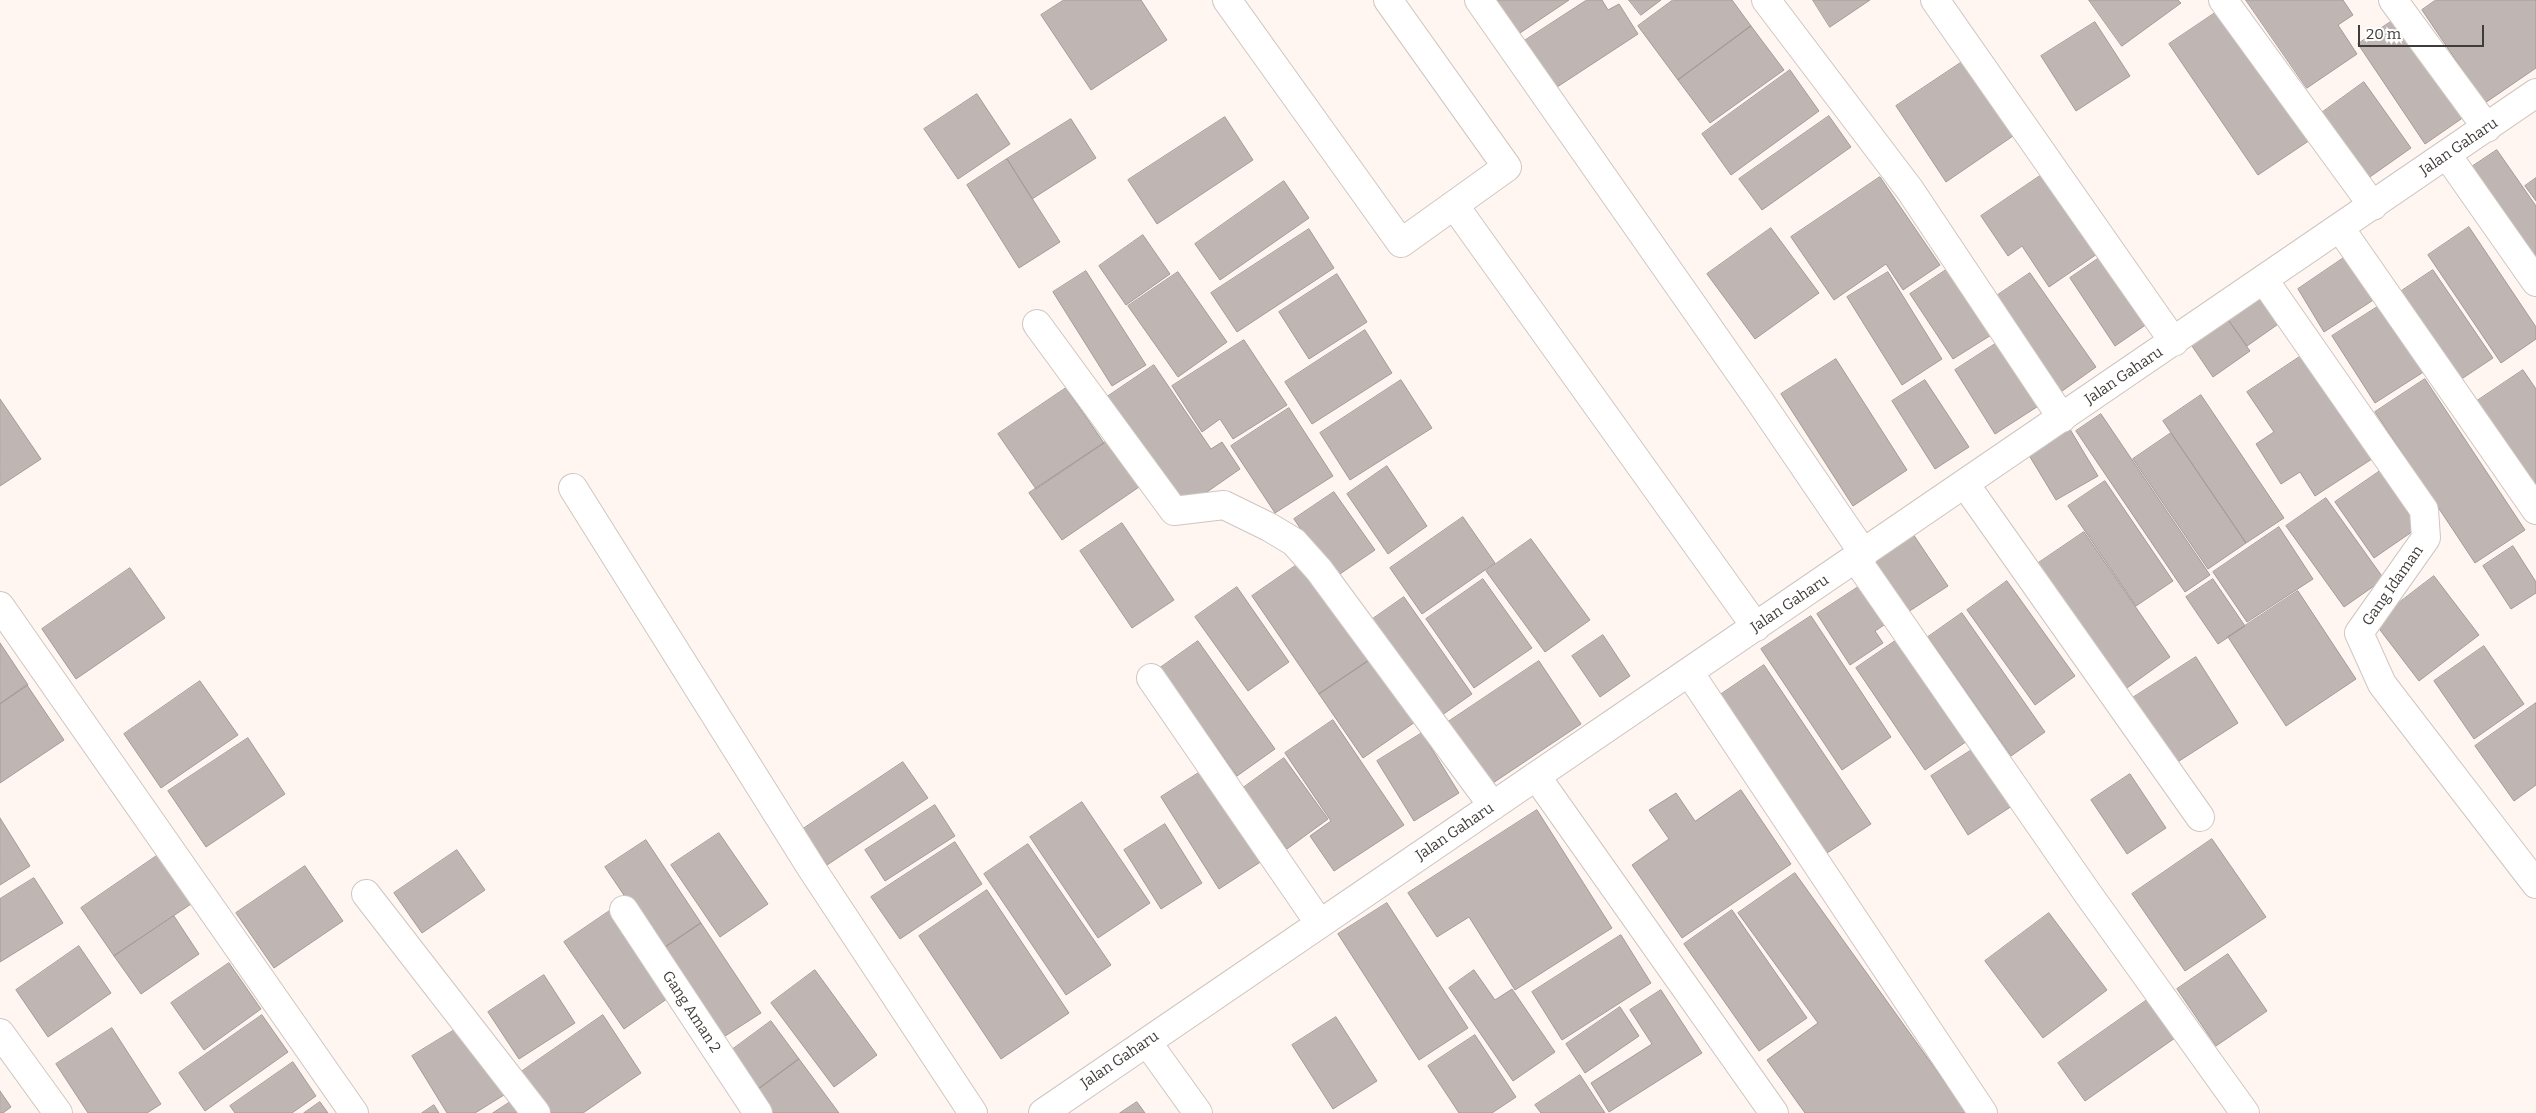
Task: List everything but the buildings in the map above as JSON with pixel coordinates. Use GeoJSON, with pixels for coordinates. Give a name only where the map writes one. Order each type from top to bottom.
{"type":"FeatureCollection","features":[{"type":"Feature","properties":{"kind":"street"},"geometry":{"type":"LineString","coordinates":[[1227,0],[1401,243],[1507,167],[1388,0]]}},
{"type":"Feature","properties":{"kind":"street"},"geometry":{"type":"LineString","coordinates":[[1479,0],[1754,392],[1860,556],[2088,894],[2245,1113]]}},
{"type":"Feature","properties":{"kind":"street"},"geometry":{"type":"LineString","coordinates":[[1766,0],[1910,190],[2062,418]]}},
{"type":"Feature","properties":{"kind":"street"},"geometry":{"type":"LineString","coordinates":[[1935,0],[2174,342]]}},
{"type":"Feature","properties":{"kind":"street"},"geometry":{"type":"LineString","coordinates":[[2223,0],[2373,206]]}},
{"type":"Feature","properties":{"kind":"street"},"geometry":{"type":"LineString","coordinates":[[2393,0],[2487,128]]}},
{"type":"Feature","properties":{"kind":"street","name":"Jalan Gaharu"},"geometry":{"type":"LineString","coordinates":[[1042,1113],[2536,94]]}},
{"type":"Feature","properties":{"kind":"street"},"geometry":{"type":"LineString","coordinates":[[2447,155],[2536,282]]}},
{"type":"Feature","properties":{"kind":"street"},"geometry":{"type":"LineString","coordinates":[[1454,205],[1756,627]]}},
{"type":"Feature","properties":{"kind":"street"},"geometry":{"type":"LineString","coordinates":[[2340,228],[2536,510]]}},
{"type":"Feature","properties":{"kind":"street","name":"Gang Idaman"},"geometry":{"type":"LineString","coordinates":[[2264,280],[2424,510],[2426,538],[2360,632],[2382,684],[2536,884]]}},
{"type":"Feature","properties":{"kind":"street"},"geometry":{"type":"LineString","coordinates":[[1037,324],[1174,511],[1224,505],[1245,514],[1294,542],[1319,570],[1493,806]]}},
{"type":"Feature","properties":{"kind":"street"},"geometry":{"type":"LineString","coordinates":[[1965,484],[2200,817]]}},
{"type":"Feature","properties":{"kind":"street"},"geometry":{"type":"LineString","coordinates":[[573,488],[812,869],[973,1113]]}},
{"type":"Feature","properties":{"kind":"street"},"geometry":{"type":"LineString","coordinates":[[0,606],[354,1113]]}},
{"type":"Feature","properties":{"kind":"street"},"geometry":{"type":"LineString","coordinates":[[1689,672],[1983,1113]]}},
{"type":"Feature","properties":{"kind":"street"},"geometry":{"type":"LineString","coordinates":[[1152,678],[1320,924]]}},
{"type":"Feature","properties":{"kind":"street"},"geometry":{"type":"LineString","coordinates":[[1536,776],[1774,1113]]}},
{"type":"Feature","properties":{"kind":"street"},"geometry":{"type":"LineString","coordinates":[[366,894],[536,1113]]}},
{"type":"Feature","properties":{"kind":"street","name":"Gang Aman 2"},"geometry":{"type":"LineString","coordinates":[[624,910],[758,1113]]}},
{"type":"Feature","properties":{"kind":"street"},"geometry":{"type":"LineString","coordinates":[[0,1033],[58,1113]]}},
{"type":"Feature","properties":{"kind":"street"},"geometry":{"type":"LineString","coordinates":[[1147,1042],[1198,1113]]}}]}
